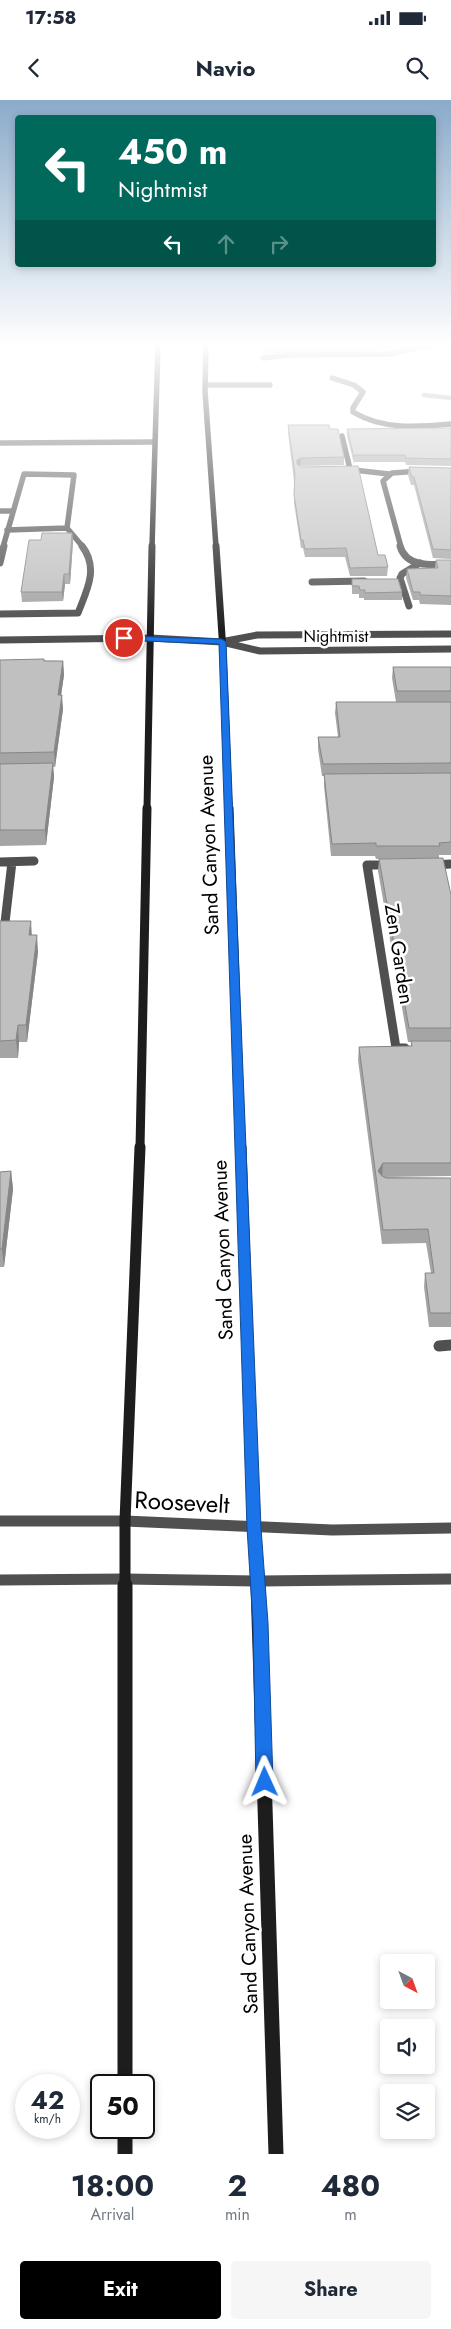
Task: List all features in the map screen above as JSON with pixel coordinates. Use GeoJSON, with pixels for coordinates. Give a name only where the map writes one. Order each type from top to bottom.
{"type":"FeatureCollection","features":[{"type":"Feature","properties":{"kind":"main road","name":"Sand Canyon Avenue"},"geometry":{"type":"LineString","coordinates":[[209,440],[222,642],[254,1528],[259,1581],[276,2154]]}},
{"type":"Feature","properties":{"kind":"main road"},"geometry":{"type":"LineString","coordinates":[[125,2074],[125,1522],[139,1179],[154,442]]}},
{"type":"Feature","properties":{"kind":"main road"},"geometry":{"type":"LineString","coordinates":[[125,2139],[125,2154]]}},
{"type":"Feature","properties":{"kind":"street"},"geometry":{"type":"LineString","coordinates":[[343,440],[350,470]]}},
{"type":"Feature","properties":{"kind":"street"},"geometry":{"type":"LineString","coordinates":[[0,443],[154,442]]}},
{"type":"Feature","properties":{"kind":"street"},"geometry":{"type":"LineString","coordinates":[[340,470],[373,470],[389,474],[427,471]]}},
{"type":"Feature","properties":{"kind":"street"},"geometry":{"type":"LineString","coordinates":[[0,563],[7,530],[24,474],[74,475],[66,528]]}},
{"type":"Feature","properties":{"kind":"street"},"geometry":{"type":"LineString","coordinates":[[389,474],[383,482],[402,552],[408,559],[418,562],[451,564]]}},
{"type":"Feature","properties":{"kind":"street"},"geometry":{"type":"LineString","coordinates":[[0,511],[13,511]]}},
{"type":"Feature","properties":{"kind":"street"},"geometry":{"type":"LineString","coordinates":[[0,614],[78,613],[93,573],[86,548],[66,528],[7,530]]}},
{"type":"Feature","properties":{"kind":"street"},"geometry":{"type":"LineString","coordinates":[[409,606],[401,581],[402,574],[418,562]]}},
{"type":"Feature","properties":{"kind":"street"},"geometry":{"type":"LineString","coordinates":[[312,582],[372,581]]}},
{"type":"Feature","properties":{"kind":"street"},"geometry":{"type":"LineString","coordinates":[[391,581],[401,581]]}},
{"type":"Feature","properties":{"kind":"street","name":"Nightmist"},"geometry":{"type":"LineString","coordinates":[[222,642],[257,635],[451,634]]}},
{"type":"Feature","properties":{"kind":"street","name":"Nightmist"},"geometry":{"type":"LineString","coordinates":[[0,640],[151,638],[222,642],[260,651],[451,649]]}},
{"type":"Feature","properties":{"kind":"street"},"geometry":{"type":"LineString","coordinates":[[0,862],[34,861]]}},
{"type":"Feature","properties":{"kind":"street"},"geometry":{"type":"LineString","coordinates":[[0,931],[4,931],[12,862]]}},
{"type":"Feature","properties":{"kind":"street"},"geometry":{"type":"LineString","coordinates":[[423,865],[451,864]]}},
{"type":"Feature","properties":{"kind":"street","name":"Zen Garden"},"geometry":{"type":"LineString","coordinates":[[404,865],[367,865],[396,1048],[414,1048]]}},
{"type":"Feature","properties":{"kind":"street","name":"Roosevelt"},"geometry":{"type":"LineString","coordinates":[[0,1521],[125,1522],[332,1530],[451,1528]]}},
{"type":"Feature","properties":{"kind":"street"},"geometry":{"type":"LineString","coordinates":[[0,1580],[259,1581],[451,1579]]}},
{"type":"Feature","properties":{"kind":"building"},"geometry":{"type":"Polygon","coordinates":[[[290,440],[340,440],[344,457],[301,458],[297,460],[297,464],[301,467],[358,466],[378,555],[385,555],[388,567],[350,568],[346,548],[305,549],[303,540],[301,540],[294,495],[295,474],[290,440]]]}},
{"type":"Feature","properties":{"kind":"building"},"geometry":{"type":"Polygon","coordinates":[[[350,440],[451,440],[451,459],[406,458],[405,455],[355,455],[354,457],[350,440]]]}},
{"type":"Feature","properties":{"kind":"building"},"geometry":{"type":"Polygon","coordinates":[[[409,467],[451,468],[451,550],[433,549],[414,477],[412,477],[409,467]]]}},
{"type":"Feature","properties":{"kind":"building"},"geometry":{"type":"Polygon","coordinates":[[[42,533],[72,533],[69,574],[64,574],[62,592],[21,592],[29,540],[41,540],[42,533]]]}},
{"type":"Feature","properties":{"kind":"building"},"geometry":{"type":"Polygon","coordinates":[[[436,560],[451,560],[451,596],[420,595],[420,592],[413,592],[407,569],[438,568],[436,560]]]}},
{"type":"Feature","properties":{"kind":"building"},"geometry":{"type":"Polygon","coordinates":[[[352,579],[398,579],[402,592],[365,593],[365,590],[360,590],[359,586],[352,586],[352,579]]]}},
{"type":"Feature","properties":{"kind":"building"},"geometry":{"type":"Polygon","coordinates":[[[44,659],[44,661],[63,661],[58,695],[62,695],[54,752],[0,753],[0,660],[44,659]]]}},
{"type":"Feature","properties":{"kind":"building"},"geometry":{"type":"Polygon","coordinates":[[[393,667],[451,667],[451,691],[397,691],[393,667]]]}},
{"type":"Feature","properties":{"kind":"building"},"geometry":{"type":"Polygon","coordinates":[[[336,702],[451,702],[451,763],[323,764],[318,737],[340,737],[336,702]]]}},
{"type":"Feature","properties":{"kind":"building"},"geometry":{"type":"Polygon","coordinates":[[[53,763],[45,830],[0,830],[0,764],[53,763]]]}},
{"type":"Feature","properties":{"kind":"building"},"geometry":{"type":"Polygon","coordinates":[[[451,773],[451,842],[439,843],[440,846],[376,846],[376,843],[332,844],[324,774],[451,773]]]}},
{"type":"Feature","properties":{"kind":"building"},"geometry":{"type":"Polygon","coordinates":[[[443,858],[451,895],[451,1028],[409,1028],[379,859],[443,858]]]}},
{"type":"Feature","properties":{"kind":"building"},"geometry":{"type":"Polygon","coordinates":[[[0,921],[31,921],[29,935],[37,935],[26,1025],[18,1025],[16,1040],[0,1041],[0,921]]]}},
{"type":"Feature","properties":{"kind":"building"},"geometry":{"type":"Polygon","coordinates":[[[411,1041],[451,1041],[451,1163],[383,1163],[378,1171],[386,1178],[451,1178],[451,1313],[430,1313],[425,1273],[434,1273],[428,1229],[383,1230],[359,1047],[412,1046],[411,1041]]]}},
{"type":"Feature","properties":{"kind":"building"},"geometry":{"type":"Polygon","coordinates":[[[11,1171],[2,1249],[0,1249],[0,1172],[11,1171]]]}},
{"type":"Feature","properties":{"kind":"route"},"geometry":{"type":"LineString","coordinates":[[124,638],[222,642],[254,1528],[261,1623],[265,1782]]}}]}
